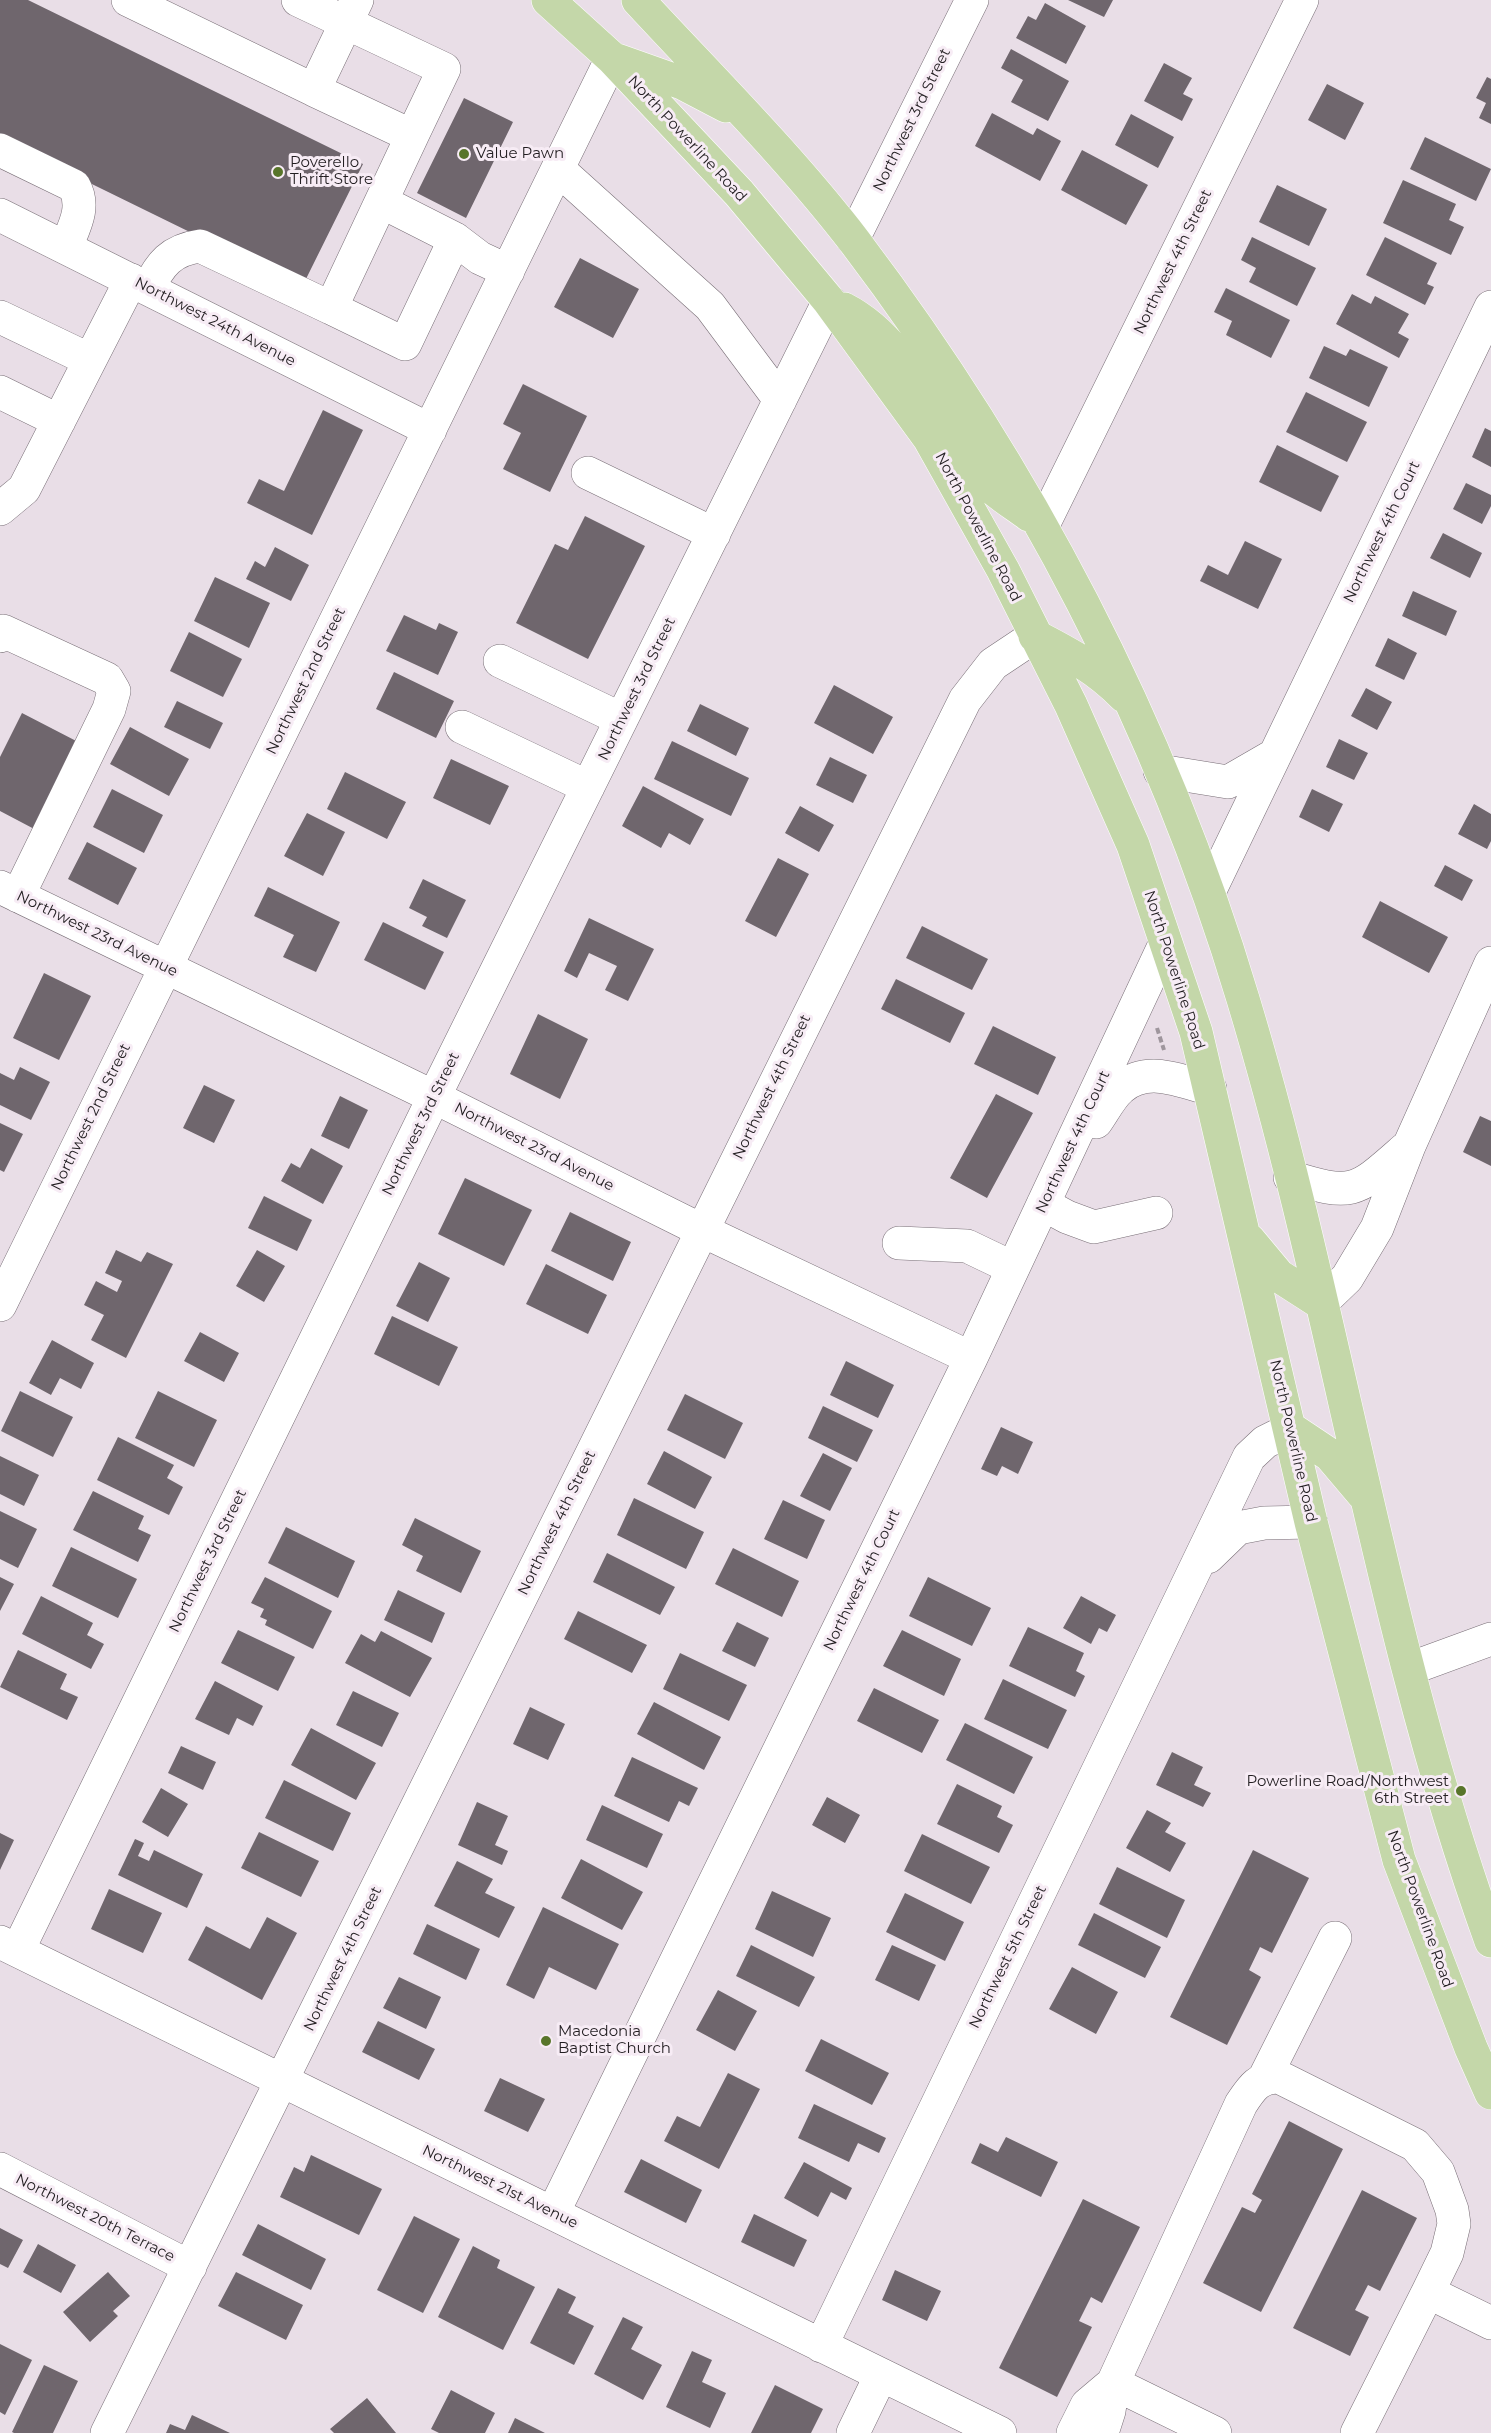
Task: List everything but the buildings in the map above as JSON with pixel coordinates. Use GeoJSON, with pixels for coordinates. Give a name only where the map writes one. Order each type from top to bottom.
{"type":"FeatureCollection","features":[{"type":"Feature","properties":{"kind":"main road","name":"North Powerline Road"},"geometry":{"type":"LineString","coordinates":[[548,0],[612,58],[739,194],[830,301],[929,438],[1003,570],[1071,705],[1132,844],[1196,1032],[1311,1522],[1399,1860],[1471,2048],[1491,2093]]}},
{"type":"Feature","properties":{"kind":"main road"},"geometry":{"type":"LineString","coordinates":[[638,0],[753,122],[853,239],[943,367],[1043,525],[1134,706],[1209,892],[1244,1001],[1290,1177],[1409,1669],[1458,1850],[1491,1941]]}},
{"type":"Feature","properties":{"kind":"main road"},"geometry":{"type":"LineString","coordinates":[[612,58],[682,83],[753,122]]}},
{"type":"Feature","properties":{"kind":"main road"},"geometry":{"type":"LineString","coordinates":[[830,301],[863,318],[886,339],[973,469],[992,488],[1043,525]]}},
{"type":"Feature","properties":{"kind":"main road"},"geometry":{"type":"LineString","coordinates":[[1035,636],[1076,657],[1104,676],[1134,706]]}},
{"type":"Feature","properties":{"kind":"main road"},"geometry":{"type":"LineString","coordinates":[[1244,1234],[1279,1276],[1321,1304]]}},
{"type":"Feature","properties":{"kind":"main road"},"geometry":{"type":"LineString","coordinates":[[1291,1430],[1330,1455],[1368,1500]]}},
{"type":"Feature","properties":{"kind":"street"},"geometry":{"type":"LineString","coordinates":[[128,0],[412,136]]}},
{"type":"Feature","properties":{"kind":"street"},"geometry":{"type":"LineString","coordinates":[[298,0],[351,11],[444,69],[331,308]]}},
{"type":"Feature","properties":{"kind":"street","name":"Northwest 3rd Street"},"geometry":{"type":"LineString","coordinates":[[853,239],[972,0]]}},
{"type":"Feature","properties":{"kind":"street","name":"Northwest 4th Street"},"geometry":{"type":"LineString","coordinates":[[1043,525],[1302,0]]}},
{"type":"Feature","properties":{"kind":"street"},"geometry":{"type":"LineString","coordinates":[[314,90],[351,11]]}},
{"type":"Feature","properties":{"kind":"street","name":"Northwest 2nd Street"},"geometry":{"type":"LineString","coordinates":[[0,1305],[612,58]]}},
{"type":"Feature","properties":{"kind":"street"},"geometry":{"type":"LineString","coordinates":[[0,150],[74,186],[78,194],[80,213],[66,247]]}},
{"type":"Feature","properties":{"kind":"street"},"geometry":{"type":"LineString","coordinates":[[558,169],[710,306],[780,400]]}},
{"type":"Feature","properties":{"kind":"street"},"geometry":{"type":"LineString","coordinates":[[382,202],[455,239],[480,258],[508,271]]}},
{"type":"Feature","properties":{"kind":"street","name":"Northwest 24th Avenue"},"geometry":{"type":"LineString","coordinates":[[0,214],[430,430]]}},
{"type":"Feature","properties":{"kind":"street"},"geometry":{"type":"LineString","coordinates":[[0,509],[24,489],[90,360],[140,285],[169,257],[200,246],[405,344],[455,239]]}},
{"type":"Feature","properties":{"kind":"street","name":"Northwest 3rd Street"},"geometry":{"type":"LineString","coordinates":[[9,1946],[830,301]]}},
{"type":"Feature","properties":{"kind":"street","name":"Northwest 4th Court"},"geometry":{"type":"LineString","coordinates":[[1209,892],[1491,307]]}},
{"type":"Feature","properties":{"kind":"street"},"geometry":{"type":"LineString","coordinates":[[0,317],[90,360]]}},
{"type":"Feature","properties":{"kind":"street"},"geometry":{"type":"LineString","coordinates":[[0,392],[59,421]]}},
{"type":"Feature","properties":{"kind":"street"},"geometry":{"type":"LineString","coordinates":[[588,473],[714,534]]}},
{"type":"Feature","properties":{"kind":"street"},"geometry":{"type":"LineString","coordinates":[[0,636],[3,631],[107,679],[114,691],[109,709],[9,891]]}},
{"type":"Feature","properties":{"kind":"street","name":"Northwest 4th Street"},"geometry":{"type":"LineString","coordinates":[[107,2433],[965,700],[993,664],[1035,636]]}},
{"type":"Feature","properties":{"kind":"street"},"geometry":{"type":"LineString","coordinates":[[500,661],[621,719]]}},
{"type":"Feature","properties":{"kind":"street"},"geometry":{"type":"LineString","coordinates":[[462,727],[588,787]]}},
{"type":"Feature","properties":{"kind":"street"},"geometry":{"type":"LineString","coordinates":[[1160,771],[1228,782],[1273,756]]}},
{"type":"Feature","properties":{"kind":"street","name":"Northwest 23rd Avenue"},"geometry":{"type":"LineString","coordinates":[[9,891],[434,1097],[701,1230],[971,1358]]}},
{"type":"Feature","properties":{"kind":"street","name":"Northwest 4th Court"},"geometry":{"type":"LineString","coordinates":[[553,2213],[971,1358],[1166,944]]}},
{"type":"Feature","properties":{"kind":"street"},"geometry":{"type":"LineString","coordinates":[[1321,1304],[1347,1278],[1377,1228],[1409,1146],[1491,963]]}},
{"type":"Feature","properties":{"kind":"street"},"geometry":{"type":"LineString","coordinates":[[1071,1145],[1097,1121],[1121,1088],[1142,1076],[1166,1076],[1210,1089]]}},
{"type":"Feature","properties":{"kind":"street"},"geometry":{"type":"LineString","coordinates":[[1290,1177],[1340,1190],[1367,1182],[1409,1146]]}},
{"type":"Feature","properties":{"kind":"street"},"geometry":{"type":"LineString","coordinates":[[1043,1204],[1067,1217],[1094,1227],[1156,1213]]}},
{"type":"Feature","properties":{"kind":"street"},"geometry":{"type":"LineString","coordinates":[[899,1243],[967,1245],[1013,1268]]}},
{"type":"Feature","properties":{"kind":"street","name":"Northwest 5th Street"},"geometry":{"type":"LineString","coordinates":[[821,2346],[1249,1457],[1265,1442],[1291,1430]]}},
{"type":"Feature","properties":{"kind":"street","name":"Northwest 5th Street"},"geometry":{"type":"LineString","coordinates":[[1196,1569],[1238,1528],[1264,1523],[1311,1522]]}},
{"type":"Feature","properties":{"kind":"street"},"geometry":{"type":"LineString","coordinates":[[1409,1669],[1491,1639]]}},
{"type":"Feature","properties":{"kind":"street"},"geometry":{"type":"LineString","coordinates":[[1102,2433],[1109,2412],[1113,2383],[1241,2104],[1250,2089],[1265,2077],[1335,1938]]}},
{"type":"Feature","properties":{"kind":"street","name":"Northwest 21st Avenue"},"geometry":{"type":"LineString","coordinates":[[9,1946],[881,2375],[947,2421],[1000,2433]]}},
{"type":"Feature","properties":{"kind":"street"},"geometry":{"type":"LineString","coordinates":[[1265,2077],[1279,2077],[1415,2145],[1426,2156],[1446,2190],[1454,2224],[1447,2253],[1357,2433]]}},
{"type":"Feature","properties":{"kind":"street","name":"Northwest 20th Terrace"},"geometry":{"type":"LineString","coordinates":[[0,2169],[190,2267]]}},
{"type":"Feature","properties":{"kind":"street"},"geometry":{"type":"LineString","coordinates":[[1428,2292],[1491,2323]]}},
{"type":"Feature","properties":{"kind":"street"},"geometry":{"type":"LineString","coordinates":[[853,2433],[881,2375]]}},
{"type":"Feature","properties":{"kind":"street"},"geometry":{"type":"LineString","coordinates":[[1073,2433],[1088,2405],[1113,2383]]}},
{"type":"Feature","properties":{"kind":"street"},"geometry":{"type":"LineString","coordinates":[[1113,2383],[1215,2433]]}},
{"type":"Feature","properties":{"kind":"place","name":"Value Pawn"},"geometry":{"type":"Point","coordinates":[464,154]}},
{"type":"Feature","properties":{"kind":"place","name":"Poverello Thrift Store"},"geometry":{"type":"Point","coordinates":[278,172]}},
{"type":"Feature","properties":{"kind":"place","name":"Powerline Road/Northwest 6th Street"},"geometry":{"type":"Point","coordinates":[1461,1791]}},
{"type":"Feature","properties":{"kind":"place","name":"Macedonia Baptist Church"},"geometry":{"type":"Point","coordinates":[546,2041]}}]}
